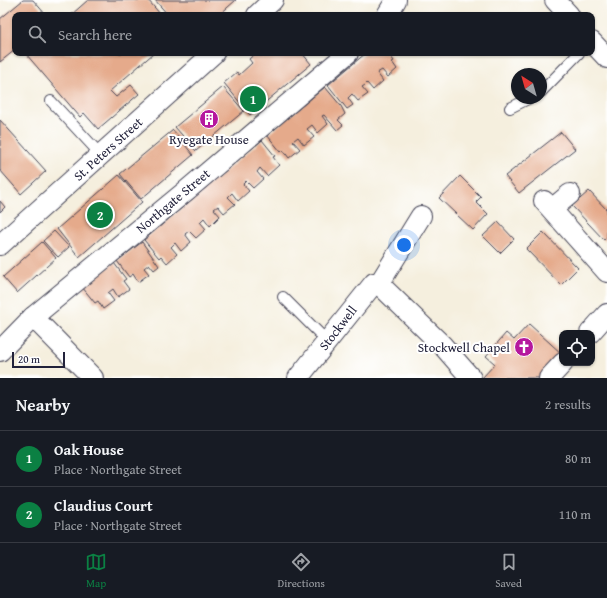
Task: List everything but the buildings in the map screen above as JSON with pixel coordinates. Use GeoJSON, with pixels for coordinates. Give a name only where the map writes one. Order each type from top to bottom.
{"type":"FeatureCollection","features":[{"type":"Feature","properties":{"kind":"street"},"geometry":{"type":"LineString","coordinates":[[260,12],[273,0]]}},
{"type":"Feature","properties":{"kind":"street"},"geometry":{"type":"LineString","coordinates":[[389,12],[396,0]]}},
{"type":"Feature","properties":{"kind":"street"},"geometry":{"type":"LineString","coordinates":[[556,0],[566,12]]}},
{"type":"Feature","properties":{"kind":"street"},"geometry":{"type":"LineString","coordinates":[[595,45],[607,58]]}},
{"type":"Feature","properties":{"kind":"street","name":"St. Peters Street"},"geometry":{"type":"LineString","coordinates":[[0,244],[211,56]]}},
{"type":"Feature","properties":{"kind":"street","name":"Northgate Street"},"geometry":{"type":"LineString","coordinates":[[0,351],[33,318],[344,56]]}},
{"type":"Feature","properties":{"kind":"street"},"geometry":{"type":"LineString","coordinates":[[570,194],[548,205],[607,272]]}},
{"type":"Feature","properties":{"kind":"street"},"geometry":{"type":"LineString","coordinates":[[421,216],[379,284],[443,346],[471,378]]}},
{"type":"Feature","properties":{"kind":"street","name":"Stockwell"},"geometry":{"type":"LineString","coordinates":[[298,378],[374,283],[379,284]]}},
{"type":"Feature","properties":{"kind":"street"},"geometry":{"type":"LineString","coordinates":[[593,330],[607,314]]}},
{"type":"Feature","properties":{"kind":"street"},"geometry":{"type":"LineString","coordinates":[[33,318],[93,378]]}},
{"type":"Feature","properties":{"kind":"street"},"geometry":{"type":"LineString","coordinates":[[549,378],[560,366]]}},
{"type":"Feature","properties":{"kind":"lane"},"geometry":{"type":"LineString","coordinates":[[547,86],[575,56]]}},
{"type":"Feature","properties":{"kind":"lane"},"geometry":{"type":"LineString","coordinates":[[51,100],[101,155]]}},
{"type":"Feature","properties":{"kind":"lane"},"geometry":{"type":"LineString","coordinates":[[510,108],[518,104]]}},
{"type":"Feature","properties":{"kind":"lane"},"geometry":{"type":"LineString","coordinates":[[283,297],[327,341]]}},
{"type":"Feature","properties":{"kind":"place","name":"Oak House"},"geometry":{"type":"Point","coordinates":[253,99]}},
{"type":"Feature","properties":{"kind":"place","name":"Ryegate House"},"geometry":{"type":"Point","coordinates":[209,119]}},
{"type":"Feature","properties":{"kind":"place","name":"Claudius Court"},"geometry":{"type":"Point","coordinates":[100,215]}},
{"type":"Feature","properties":{"kind":"place","name":"Stockwell Chapel"},"geometry":{"type":"Point","coordinates":[524,347]}}]}
